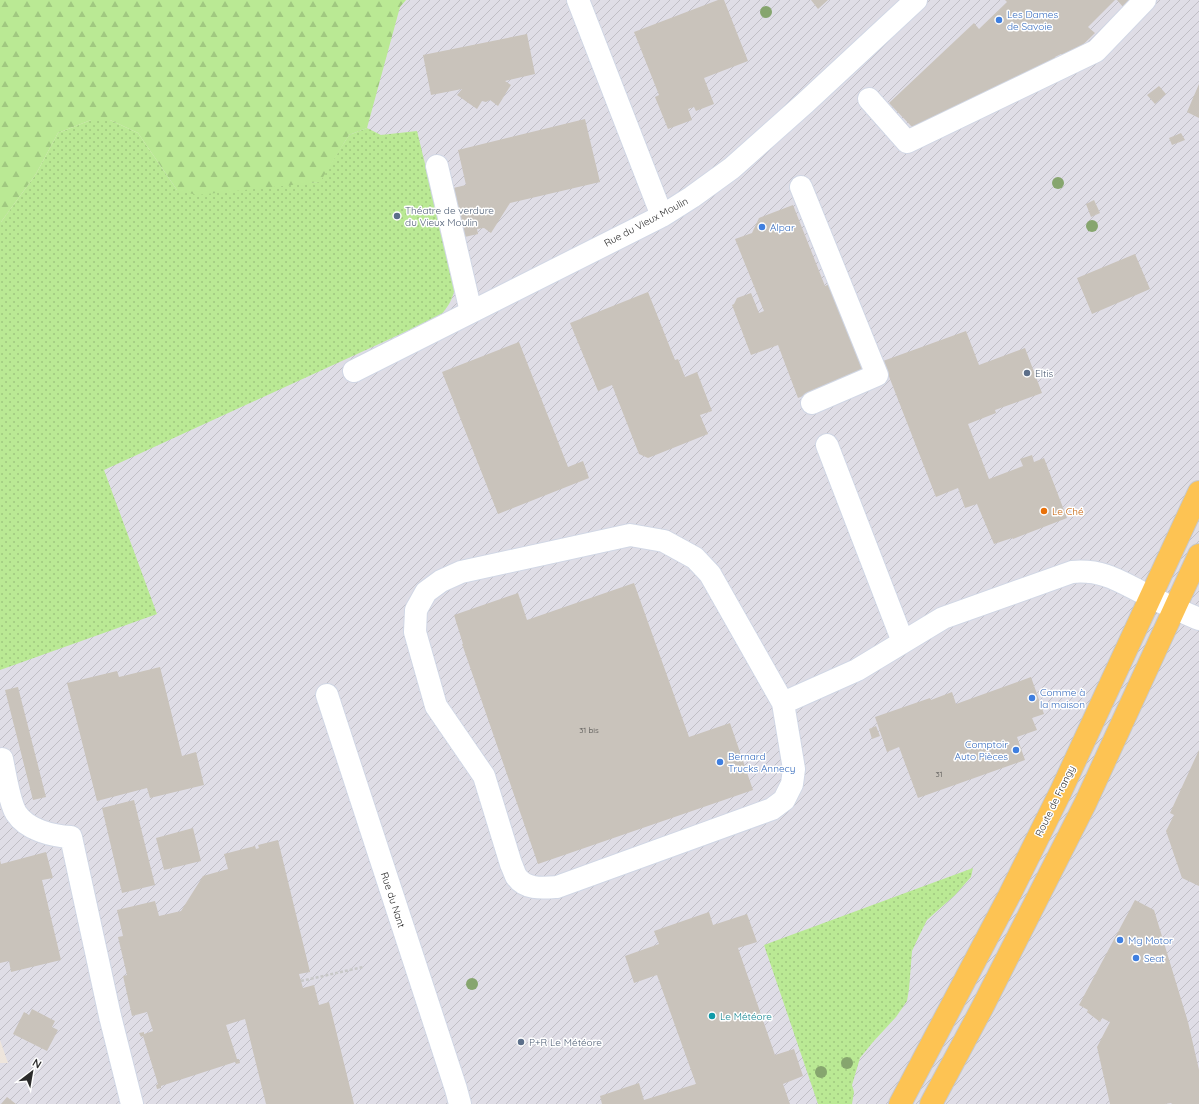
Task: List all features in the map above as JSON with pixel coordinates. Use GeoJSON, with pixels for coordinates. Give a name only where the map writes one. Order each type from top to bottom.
{"type":"FeatureCollection","features":[{"type":"Feature","properties":{"kind":"main road","name":"Route de Frangy"},"geometry":{"type":"LineString","coordinates":[[900,1104],[1014,887],[1061,791],[1199,492]]}},
{"type":"Feature","properties":{"kind":"main road"},"geometry":{"type":"LineString","coordinates":[[931,1104],[982,1008],[1085,804],[1199,555]]}},
{"type":"Feature","properties":{"kind":"street"},"geometry":{"type":"LineString","coordinates":[[578,0],[662,216]]}},
{"type":"Feature","properties":{"kind":"street","name":"Rue du Vieux Moulin"},"geometry":{"type":"LineString","coordinates":[[354,371],[662,216],[692,197],[732,168],[805,103],[916,0]]}},
{"type":"Feature","properties":{"kind":"street"},"geometry":{"type":"LineString","coordinates":[[869,99],[907,142],[1096,50],[1145,0]]}},
{"type":"Feature","properties":{"kind":"street"},"geometry":{"type":"LineString","coordinates":[[437,166],[471,312]]}},
{"type":"Feature","properties":{"kind":"street"},"geometry":{"type":"LineString","coordinates":[[801,187],[877,375],[812,403]]}},
{"type":"Feature","properties":{"kind":"street"},"geometry":{"type":"LineString","coordinates":[[827,445],[903,642]]}},
{"type":"Feature","properties":{"kind":"street"},"geometry":{"type":"LineString","coordinates":[[630,535],[664,541],[695,558],[710,574],[783,703],[794,769],[792,784],[784,800],[772,809],[557,887],[541,888],[528,886],[517,877],[484,776],[436,706],[415,632],[416,610],[426,592],[441,581],[461,572],[630,535]]}},
{"type":"Feature","properties":{"kind":"street"},"geometry":{"type":"LineString","coordinates":[[783,703],[857,670],[943,618],[1072,572],[1085,571],[1104,574],[1199,619]]}},
{"type":"Feature","properties":{"kind":"street","name":"Rue du Nant"},"geometry":{"type":"LineString","coordinates":[[327,695],[460,1104]]}},
{"type":"Feature","properties":{"kind":"street"},"geometry":{"type":"LineString","coordinates":[[2,759],[16,813],[27,824],[35,828],[56,835],[71,837],[110,1016],[132,1104]]}},
{"type":"Feature","properties":{"kind":"path"},"geometry":{"type":"LineString","coordinates":[[301,982],[363,967]]}},
{"type":"Feature","properties":{"kind":"shaded area"},"geometry":{"type":"Polygon","coordinates":[[[406,0],[1199,0],[1199,1104],[0,1104],[0,1063],[8,1063],[0,1040],[0,222],[159,163],[320,182],[349,135],[400,7],[406,0]]]}},
{"type":"Feature","properties":{"kind":"green space"},"geometry":{"type":"Polygon","coordinates":[[[0,0],[406,0],[400,7],[367,128],[349,135],[320,182],[197,195],[177,190],[138,133],[110,120],[91,120],[58,133],[36,174],[0,222],[0,0]]]}},
{"type":"Feature","properties":{"kind":"green space"},"geometry":{"type":"Polygon","coordinates":[[[91,120],[110,120],[138,133],[177,190],[319,182],[349,135],[367,128],[381,135],[417,131],[455,287],[450,303],[440,316],[104,470],[157,614],[0,670],[0,222],[36,174],[58,133],[91,120]]]}},
{"type":"Feature","properties":{"kind":"green space"},"geometry":{"type":"Polygon","coordinates":[[[973,868],[971,877],[955,895],[927,920],[912,951],[907,1001],[896,1017],[860,1058],[852,1085],[854,1092],[852,1104],[818,1104],[764,945],[973,868]]]}},
{"type":"Feature","properties":{"kind":"building"},"geometry":{"type":"Polygon","coordinates":[[[718,0],[724,0],[748,61],[704,78],[714,104],[696,111],[694,107],[688,109],[692,120],[668,129],[655,97],[659,95],[634,32],[718,0]]]}},
{"type":"Feature","properties":{"kind":"building"},"geometry":{"type":"Polygon","coordinates":[[[811,0],[828,0],[818,9],[811,0]]]}},
{"type":"Feature","properties":{"kind":"building"},"geometry":{"type":"Polygon","coordinates":[[[1005,0],[1115,0],[1088,27],[1095,33],[1067,60],[1061,54],[1055,57],[1058,63],[915,130],[889,103],[974,23],[979,29],[1007,2],[1005,0]]]}},
{"type":"Feature","properties":{"kind":"building"},"geometry":{"type":"Polygon","coordinates":[[[1117,0],[1133,0],[1124,8],[1117,0]]]}},
{"type":"Feature","properties":{"kind":"building"},"geometry":{"type":"Polygon","coordinates":[[[527,34],[535,74],[505,81],[511,85],[498,106],[490,100],[486,102],[482,101],[477,109],[457,95],[462,89],[431,95],[423,55],[527,34]]]}},
{"type":"Feature","properties":{"kind":"building"},"geometry":{"type":"Polygon","coordinates":[[[1199,84],[1199,118],[1187,112],[1199,84]]]}},
{"type":"Feature","properties":{"kind":"building"},"geometry":{"type":"Polygon","coordinates":[[[1159,86],[1166,94],[1155,104],[1147,95],[1159,86]]]}},
{"type":"Feature","properties":{"kind":"building"},"geometry":{"type":"Polygon","coordinates":[[[585,119],[600,182],[510,203],[491,233],[484,228],[477,229],[478,234],[460,238],[449,189],[466,185],[458,150],[585,119]]]}},
{"type":"Feature","properties":{"kind":"building"},"geometry":{"type":"Polygon","coordinates":[[[1181,133],[1185,140],[1172,145],[1169,138],[1181,133]]]}},
{"type":"Feature","properties":{"kind":"building"},"geometry":{"type":"Polygon","coordinates":[[[1094,200],[1100,213],[1091,217],[1086,204],[1094,200]]]}},
{"type":"Feature","properties":{"kind":"building"},"geometry":{"type":"Polygon","coordinates":[[[793,205],[825,286],[830,284],[864,372],[798,398],[778,345],[751,355],[732,305],[737,298],[751,293],[759,313],[764,311],[735,239],[752,233],[759,218],[793,205]]]}},
{"type":"Feature","properties":{"kind":"building"},"geometry":{"type":"Polygon","coordinates":[[[1135,254],[1150,289],[1092,314],[1077,278],[1135,254]]]}},
{"type":"Feature","properties":{"kind":"building"},"geometry":{"type":"Polygon","coordinates":[[[648,292],[675,360],[678,359],[685,377],[697,372],[712,411],[700,415],[708,434],[648,458],[639,454],[612,385],[598,391],[570,323],[648,292]]]}},
{"type":"Feature","properties":{"kind":"building"},"geometry":{"type":"Polygon","coordinates":[[[966,331],[979,365],[1025,348],[1042,393],[995,410],[996,413],[968,424],[989,479],[1023,466],[1020,459],[1032,455],[1034,462],[1044,458],[1067,518],[1013,539],[1012,538],[994,544],[977,504],[965,508],[958,488],[936,497],[883,361],[966,331]]]}},
{"type":"Feature","properties":{"kind":"building"},"geometry":{"type":"Polygon","coordinates":[[[519,342],[568,467],[583,461],[589,478],[498,514],[442,372],[519,342]]]}},
{"type":"Feature","properties":{"kind":"building"},"geometry":{"type":"Polygon","coordinates":[[[634,583],[689,737],[730,723],[753,790],[538,864],[462,644],[454,615],[518,593],[527,620],[634,583]]]}},
{"type":"Feature","properties":{"kind":"building"},"geometry":{"type":"Polygon","coordinates":[[[160,667],[182,756],[196,752],[204,785],[150,798],[147,788],[97,801],[67,683],[117,671],[119,677],[160,667]]]}},
{"type":"Feature","properties":{"kind":"building"},"geometry":{"type":"Polygon","coordinates":[[[1031,677],[1044,714],[1032,718],[1037,730],[1017,737],[1025,760],[918,798],[899,747],[887,752],[875,717],[952,692],[956,704],[1031,677]]]}},
{"type":"Feature","properties":{"kind":"building"},"geometry":{"type":"Polygon","coordinates":[[[18,687],[46,797],[33,800],[5,690],[18,687]]]}},
{"type":"Feature","properties":{"kind":"building"},"geometry":{"type":"Polygon","coordinates":[[[876,726],[880,736],[872,739],[869,729],[876,726]]]}},
{"type":"Feature","properties":{"kind":"building"},"geometry":{"type":"Polygon","coordinates":[[[1199,750],[1199,886],[1182,878],[1166,831],[1174,815],[1170,813],[1199,750]]]}},
{"type":"Feature","properties":{"kind":"building"},"geometry":{"type":"Polygon","coordinates":[[[134,800],[155,885],[122,893],[102,808],[134,800]]]}},
{"type":"Feature","properties":{"kind":"building"},"geometry":{"type":"Polygon","coordinates":[[[193,828],[201,861],[164,870],[156,838],[193,828]]]}},
{"type":"Feature","properties":{"kind":"building"},"geometry":{"type":"Polygon","coordinates":[[[278,840],[310,972],[299,974],[303,988],[314,985],[319,1005],[329,1002],[354,1104],[266,1104],[245,1019],[226,1025],[237,1059],[239,1059],[240,1063],[236,1064],[235,1062],[161,1086],[161,1088],[157,1089],[156,1085],[158,1084],[143,1036],[141,1037],[139,1033],[144,1032],[144,1034],[153,1031],[147,1012],[132,1016],[123,976],[127,975],[118,937],[123,936],[117,910],[155,901],[159,916],[181,911],[203,876],[228,869],[224,854],[255,846],[256,849],[259,848],[258,845],[278,840]]]}},
{"type":"Feature","properties":{"kind":"building"},"geometry":{"type":"Polygon","coordinates":[[[46,852],[53,878],[42,880],[61,960],[11,972],[9,961],[0,963],[0,860],[1,864],[46,852]]]}},
{"type":"Feature","properties":{"kind":"building","name":"Seat"},"geometry":{"type":"Polygon","coordinates":[[[1135,900],[1154,910],[1188,1022],[1199,1070],[1199,1104],[1110,1104],[1097,1047],[1110,1022],[1102,1018],[1100,1022],[1087,1012],[1088,1010],[1079,1005],[1135,900]]]}},
{"type":"Feature","properties":{"kind":"building","name":"Le Météore"},"geometry":{"type":"Polygon","coordinates":[[[709,912],[713,925],[747,914],[757,942],[738,948],[775,1055],[794,1049],[803,1076],[783,1084],[790,1104],[602,1104],[600,1096],[639,1083],[644,1100],[696,1084],[657,975],[634,983],[625,956],[659,944],[654,931],[709,912]]]}},
{"type":"Feature","properties":{"kind":"building"},"geometry":{"type":"Polygon","coordinates":[[[32,1009],[55,1021],[52,1027],[58,1030],[47,1051],[13,1034],[24,1012],[29,1015],[32,1009]]]}},
{"type":"Feature","properties":{"kind":"building"},"geometry":{"type":"Polygon","coordinates":[[[7,1097],[16,1104],[1,1104],[7,1097]]]}},
{"type":"Feature","properties":{"kind":"place","name":"Les Dames de Savoie"},"geometry":{"type":"Point","coordinates":[999,20]}},
{"type":"Feature","properties":{"kind":"place","name":"Théatre de verdure du Vieux Moulin"},"geometry":{"type":"Point","coordinates":[397,216]}},
{"type":"Feature","properties":{"kind":"place","name":"Alpar"},"geometry":{"type":"Point","coordinates":[762,227]}},
{"type":"Feature","properties":{"kind":"place","name":"Eltis"},"geometry":{"type":"Point","coordinates":[1027,373]}},
{"type":"Feature","properties":{"kind":"place","name":"Le Ché"},"geometry":{"type":"Point","coordinates":[1044,511]}},
{"type":"Feature","properties":{"kind":"place","name":"Comme à la maison"},"geometry":{"type":"Point","coordinates":[1032,698]}},
{"type":"Feature","properties":{"kind":"place","name":"Comptoir Auto Pièces"},"geometry":{"type":"Point","coordinates":[1016,750]}},
{"type":"Feature","properties":{"kind":"place","name":"Bernard Trucks Annecy"},"geometry":{"type":"Point","coordinates":[720,762]}},
{"type":"Feature","properties":{"kind":"place","name":"Mg Motor"},"geometry":{"type":"Point","coordinates":[1120,940]}},
{"type":"Feature","properties":{"kind":"place","name":"Seat"},"geometry":{"type":"Point","coordinates":[1136,958]}},
{"type":"Feature","properties":{"kind":"place","name":"Le Météore"},"geometry":{"type":"Point","coordinates":[712,1016]}},
{"type":"Feature","properties":{"kind":"place","name":"P+R Le Météore"},"geometry":{"type":"Point","coordinates":[521,1042]}}]}
